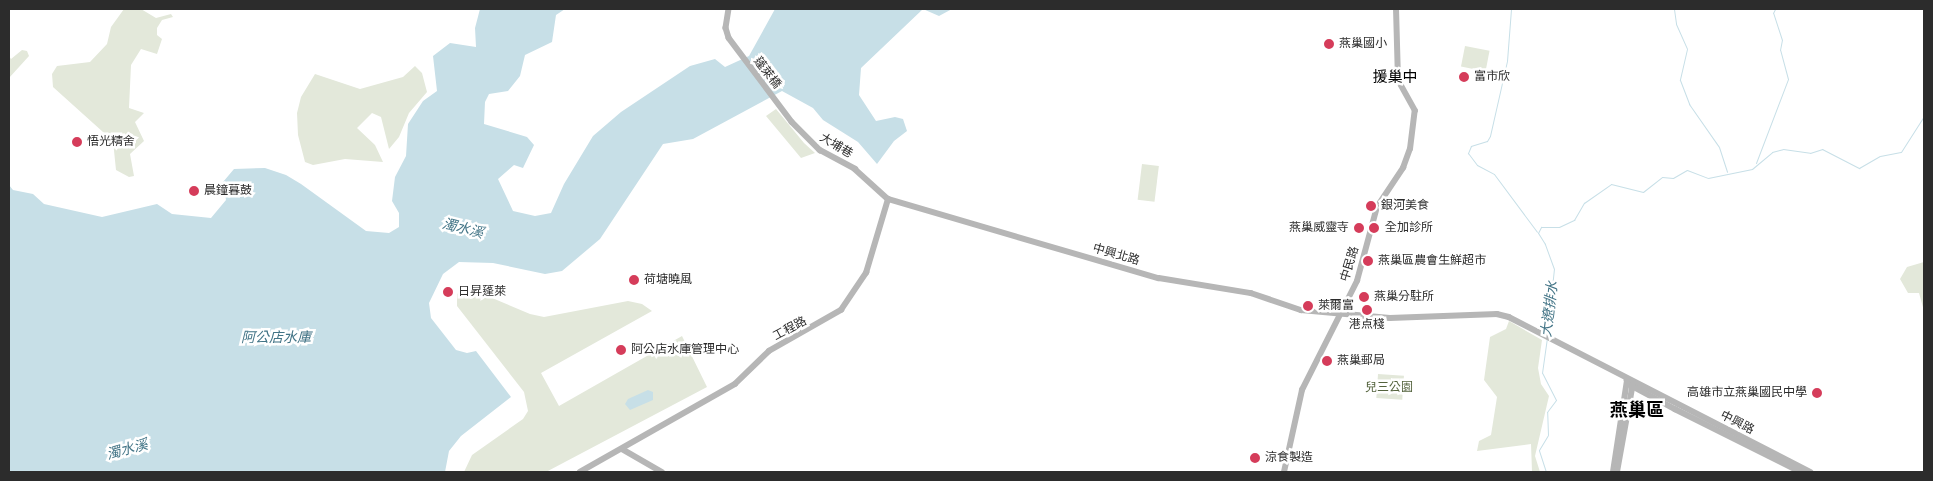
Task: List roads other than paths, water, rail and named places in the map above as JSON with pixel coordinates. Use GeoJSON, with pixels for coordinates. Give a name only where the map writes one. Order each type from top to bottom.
{"type":"FeatureCollection","features":[{"type":"Feature","properties":{"kind":"street","name":"蓬萊橋"},"geometry":{"type":"LineString","coordinates":[[729,9],[726,28],[740,54],[778,104]]}},
{"type":"Feature","properties":{"kind":"street","name":"中民路"},"geometry":{"type":"LineString","coordinates":[[1286,471],[1292,423],[1302,390],[1357,281],[1377,207],[1403,168],[1410,149],[1415,110],[1398,80],[1396,9]]}},
{"type":"Feature","properties":{"kind":"street","name":"大埔巷"},"geometry":{"type":"LineString","coordinates":[[778,104],[808,141],[855,169],[888,199]]}},
{"type":"Feature","properties":{"kind":"street","name":"中興北路"},"geometry":{"type":"LineString","coordinates":[[888,199],[1159,278],[1251,293],[1301,310],[1342,314]]}},
{"type":"Feature","properties":{"kind":"street","name":"工程路"},"geometry":{"type":"LineString","coordinates":[[580,472],[735,384],[770,351],[841,310],[866,273],[888,199]]}},
{"type":"Feature","properties":{"kind":"street","name":"中興路"},"geometry":{"type":"LineString","coordinates":[[1342,314],[1413,318],[1497,314],[1541,332],[1801,472]]}},
{"type":"Feature","properties":{"kind":"street","name":"中興路"},"geometry":{"type":"LineString","coordinates":[[1631,382],[1811,472]]}},
{"type":"Feature","properties":{"kind":"street"},"geometry":{"type":"LineString","coordinates":[[1613,472],[1631,382]]}},
{"type":"Feature","properties":{"kind":"street"},"geometry":{"type":"LineString","coordinates":[[1617,472],[1631,382]]}},
{"type":"Feature","properties":{"kind":"street"},"geometry":{"type":"LineString","coordinates":[[622,448],[660,471]]}},
{"type":"Feature","properties":{"kind":"water","name":"阿公店水庫"},"geometry":{"type":"Polygon","coordinates":[[[480,9],[565,9],[556,15],[552,42],[525,55],[520,76],[508,91],[489,94],[485,102],[484,124],[527,137],[534,145],[523,168],[514,165],[498,179],[513,211],[535,216],[551,213],[564,184],[593,136],[621,112],[690,66],[715,59],[725,67],[749,56],[775,9],[923,9],[861,68],[859,95],[876,121],[895,117],[903,119],[907,131],[894,141],[877,164],[858,142],[823,120],[813,108],[782,91],[693,139],[663,144],[600,239],[562,271],[545,274],[493,263],[459,262],[443,274],[429,303],[431,318],[456,350],[467,353],[476,351],[511,397],[461,436],[449,451],[445,472],[9,472],[9,185],[13,190],[33,194],[44,204],[102,217],[157,204],[172,214],[211,218],[226,200],[223,182],[234,169],[265,168],[286,175],[301,184],[366,231],[389,233],[399,227],[399,213],[392,201],[395,177],[406,156],[408,124],[423,101],[437,91],[433,56],[450,43],[476,47],[475,28],[480,9]]]}},
{"type":"Feature","properties":{"kind":"water"},"geometry":{"type":"Polygon","coordinates":[[[923,9],[952,9],[939,16],[923,9]]]}},
{"type":"Feature","properties":{"kind":"water"},"geometry":{"type":"Polygon","coordinates":[[[648,390],[653,392],[653,400],[630,410],[625,404],[628,399],[648,390]]]}},
{"type":"Feature","properties":{"kind":"waterway"},"geometry":{"type":"LineString","coordinates":[[1511,9],[1507,61],[1490,136],[1487,141],[1471,146],[1468,153],[1477,165],[1494,174],[1537,232]]}},
{"type":"Feature","properties":{"kind":"waterway"},"geometry":{"type":"LineString","coordinates":[[1674,9],[1676,24],[1687,49],[1680,80],[1689,104],[1719,147],[1727,172]]}},
{"type":"Feature","properties":{"kind":"waterway"},"geometry":{"type":"LineString","coordinates":[[1756,163],[1788,79],[1780,50],[1782,40],[1773,13],[1775,9]]}},
{"type":"Feature","properties":{"kind":"waterway","name":"大遼排水"},"geometry":{"type":"LineString","coordinates":[[1547,334],[1554,269],[1545,244],[1538,233],[1541,227],[1559,227],[1574,220],[1584,203],[1611,184],[1643,192],[1662,177],[1673,178],[1687,170],[1708,178],[1752,169],[1772,152],[1783,149],[1810,153],[1822,149],[1859,168],[1880,156],[1901,152],[1924,116]]}},
{"type":"Feature","properties":{"kind":"waterway","name":"大遼排水"},"geometry":{"type":"LineString","coordinates":[[1546,472],[1539,450],[1548,435],[1547,412],[1556,400],[1542,373],[1547,338]]}},
{"type":"Feature","properties":{"kind":"place","name":"燕巢國小"},"geometry":{"type":"Point","coordinates":[1329,44]}},
{"type":"Feature","properties":{"kind":"place","name":"富市欣"},"geometry":{"type":"Point","coordinates":[1464,77]}},
{"type":"Feature","properties":{"kind":"place","name":"悟光精舍"},"geometry":{"type":"Point","coordinates":[77,142]}},
{"type":"Feature","properties":{"kind":"place","name":"晨鐘暮鼓"},"geometry":{"type":"Point","coordinates":[194,191]}},
{"type":"Feature","properties":{"kind":"place","name":"銀河美食"},"geometry":{"type":"Point","coordinates":[1371,206]}},
{"type":"Feature","properties":{"kind":"place","name":"燕巢威靈寺"},"geometry":{"type":"Point","coordinates":[1359,228]}},
{"type":"Feature","properties":{"kind":"place","name":"全加診所"},"geometry":{"type":"Point","coordinates":[1374,228]}},
{"type":"Feature","properties":{"kind":"place","name":"燕巢區農會生鮮超市"},"geometry":{"type":"Point","coordinates":[1368,261]}},
{"type":"Feature","properties":{"kind":"place","name":"荷塘曉風"},"geometry":{"type":"Point","coordinates":[634,280]}},
{"type":"Feature","properties":{"kind":"place","name":"日昇蓬萊"},"geometry":{"type":"Point","coordinates":[448,292]}},
{"type":"Feature","properties":{"kind":"place","name":"燕巢分駐所"},"geometry":{"type":"Point","coordinates":[1364,297]}},
{"type":"Feature","properties":{"kind":"place","name":"萊爾富"},"geometry":{"type":"Point","coordinates":[1308,306]}},
{"type":"Feature","properties":{"kind":"place","name":"港点棧"},"geometry":{"type":"Point","coordinates":[1367,310]}},
{"type":"Feature","properties":{"kind":"place","name":"阿公店水庫管理中心"},"geometry":{"type":"Point","coordinates":[621,350]}},
{"type":"Feature","properties":{"kind":"place","name":"燕巢郵局"},"geometry":{"type":"Point","coordinates":[1327,361]}},
{"type":"Feature","properties":{"kind":"place","name":"高雄市立燕巢國民中學"},"geometry":{"type":"Point","coordinates":[1817,393]}},
{"type":"Feature","properties":{"kind":"place","name":"涼食製造"},"geometry":{"type":"Point","coordinates":[1255,458]}},
{"type":"Feature","properties":{"kind":"district","name":"援巢中"},"geometry":{"type":"Point","coordinates":[1395,77]}},
{"type":"Feature","properties":{"kind":"district","name":"燕巢區"},"geometry":{"type":"Point","coordinates":[1637,410]}},
{"type":"Feature","properties":{"kind":"water label","name":"濁水溪"},"geometry":{"type":"Point","coordinates":[463,228]}},
{"type":"Feature","properties":{"kind":"water label","name":"濁水溪"},"geometry":{"type":"Point","coordinates":[127,449]}},
{"type":"Feature","properties":{"kind":"park label","name":"兒三公園"},"geometry":{"type":"Point","coordinates":[1389,388]}}]}
